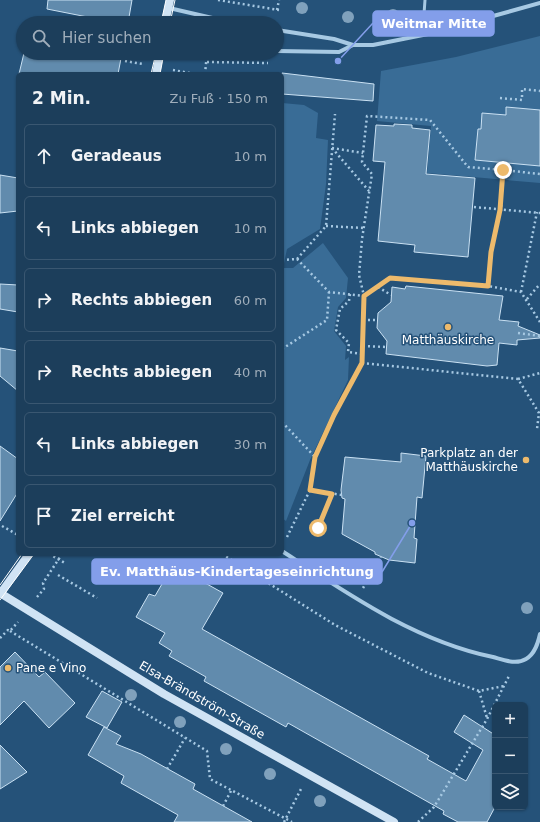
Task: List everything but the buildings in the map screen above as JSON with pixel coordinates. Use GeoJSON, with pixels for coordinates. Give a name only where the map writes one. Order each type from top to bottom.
{"type":"FeatureCollection","features":[{"type":"Feature","properties":{"kind":"street"},"geometry":{"type":"LineString","coordinates":[[167,16],[170,4],[210,16]]}},
{"type":"Feature","properties":{"kind":"street"},"geometry":{"type":"LineString","coordinates":[[284,31],[334,39],[353,45],[373,45],[428,34],[540,4]]}},
{"type":"Feature","properties":{"kind":"street"},"geometry":{"type":"LineString","coordinates":[[284,51],[339,52],[353,45]]}},
{"type":"Feature","properties":{"kind":"street"},"geometry":{"type":"LineString","coordinates":[[156,72],[159,60]]}},
{"type":"Feature","properties":{"kind":"street"},"geometry":{"type":"LineString","coordinates":[[284,553],[356,599],[435,641],[475,654],[516,662],[529,657],[538,645],[540,634]]}},
{"type":"Feature","properties":{"kind":"street"},"geometry":{"type":"LineString","coordinates":[[0,594],[28,556]]}},
{"type":"Feature","properties":{"kind":"street","name":"Elsa-Brändström-Straße"},"geometry":{"type":"LineString","coordinates":[[0,594],[164,694],[394,822]]}},
{"type":"Feature","properties":{"kind":"lane"},"geometry":{"type":"LineString","coordinates":[[425,0],[424,14],[428,34]]}},
{"type":"Feature","properties":{"kind":"path"},"geometry":{"type":"LineString","coordinates":[[218,0],[278,10],[279,0]]}},
{"type":"Feature","properties":{"kind":"path"},"geometry":{"type":"LineString","coordinates":[[125,61],[140,64]]}},
{"type":"Feature","properties":{"kind":"path"},"geometry":{"type":"LineString","coordinates":[[205,72],[206,62],[269,63]]}},
{"type":"Feature","properties":{"kind":"path"},"geometry":{"type":"LineString","coordinates":[[500,98],[522,100],[522,90],[540,91]]}},
{"type":"Feature","properties":{"kind":"path"},"geometry":{"type":"LineString","coordinates":[[284,260],[298,259],[326,226],[335,114]]}},
{"type":"Feature","properties":{"kind":"path"},"geometry":{"type":"LineString","coordinates":[[285,541],[310,490],[315,457],[334,415],[362,363],[364,296],[359,275],[372,174],[362,162],[368,116],[430,120],[468,166],[540,174]]}},
{"type":"Feature","properties":{"kind":"path"},"geometry":{"type":"LineString","coordinates":[[332,148],[363,153]]}},
{"type":"Feature","properties":{"kind":"path"},"geometry":{"type":"LineString","coordinates":[[332,148],[369,191]]}},
{"type":"Feature","properties":{"kind":"path"},"geometry":{"type":"LineString","coordinates":[[488,286],[491,252],[500,210],[503,170]]}},
{"type":"Feature","properties":{"kind":"path"},"geometry":{"type":"LineString","coordinates":[[474,207],[538,213],[521,292]]}},
{"type":"Feature","properties":{"kind":"path"},"geometry":{"type":"LineString","coordinates":[[326,226],[364,228]]}},
{"type":"Feature","properties":{"kind":"path"},"geometry":{"type":"LineString","coordinates":[[298,259],[329,292],[364,296],[390,278],[488,286],[521,292],[540,322]]}},
{"type":"Feature","properties":{"kind":"path"},"geometry":{"type":"LineString","coordinates":[[526,299],[540,284]]}},
{"type":"Feature","properties":{"kind":"path"},"geometry":{"type":"LineString","coordinates":[[378,287],[391,295]]}},
{"type":"Feature","properties":{"kind":"path"},"geometry":{"type":"LineString","coordinates":[[284,348],[327,320],[329,292]]}},
{"type":"Feature","properties":{"kind":"path"},"geometry":{"type":"LineString","coordinates":[[350,294],[349,301],[340,309],[336,330],[348,343],[348,352],[363,354]]}},
{"type":"Feature","properties":{"kind":"path"},"geometry":{"type":"LineString","coordinates":[[363,320],[378,320]]}},
{"type":"Feature","properties":{"kind":"path"},"geometry":{"type":"LineString","coordinates":[[518,333],[540,336]]}},
{"type":"Feature","properties":{"kind":"path"},"geometry":{"type":"LineString","coordinates":[[363,346],[386,347]]}},
{"type":"Feature","properties":{"kind":"path"},"geometry":{"type":"LineString","coordinates":[[362,363],[518,379],[540,373]]}},
{"type":"Feature","properties":{"kind":"path"},"geometry":{"type":"LineString","coordinates":[[518,379],[539,413],[537,429]]}},
{"type":"Feature","properties":{"kind":"path"},"geometry":{"type":"LineString","coordinates":[[284,424],[315,457]]}},
{"type":"Feature","properties":{"kind":"path"},"geometry":{"type":"LineString","coordinates":[[310,490],[342,495]]}},
{"type":"Feature","properties":{"kind":"path"},"geometry":{"type":"LineString","coordinates":[[318,528],[332,494]]}},
{"type":"Feature","properties":{"kind":"path"},"geometry":{"type":"LineString","coordinates":[[2,526],[16,534]]}},
{"type":"Feature","properties":{"kind":"path"},"geometry":{"type":"LineString","coordinates":[[52,556],[65,563]]}},
{"type":"Feature","properties":{"kind":"path"},"geometry":{"type":"LineString","coordinates":[[43,590],[43,584],[61,556]]}},
{"type":"Feature","properties":{"kind":"path"},"geometry":{"type":"LineString","coordinates":[[225,556],[335,625],[428,673],[479,691],[504,686]]}},
{"type":"Feature","properties":{"kind":"path"},"geometry":{"type":"LineString","coordinates":[[356,599],[381,557]]}},
{"type":"Feature","properties":{"kind":"path"},"geometry":{"type":"LineString","coordinates":[[58,575],[97,598]]}},
{"type":"Feature","properties":{"kind":"path"},"geometry":{"type":"LineString","coordinates":[[0,638],[14,626]]}},
{"type":"Feature","properties":{"kind":"path"},"geometry":{"type":"LineString","coordinates":[[10,631],[206,751],[210,779],[292,822]]}},
{"type":"Feature","properties":{"kind":"path"},"geometry":{"type":"LineString","coordinates":[[418,822],[434,807],[487,719],[516,662]]}},
{"type":"Feature","properties":{"kind":"path"},"geometry":{"type":"LineString","coordinates":[[479,691],[487,719]]}},
{"type":"Feature","properties":{"kind":"path"},"geometry":{"type":"LineString","coordinates":[[167,769],[185,738]]}},
{"type":"Feature","properties":{"kind":"path"},"geometry":{"type":"LineString","coordinates":[[284,822],[309,774]]}},
{"type":"Feature","properties":{"kind":"path"},"geometry":{"type":"LineString","coordinates":[[224,806],[232,791]]}},
{"type":"Feature","properties":{"kind":"shaded area"},"geometry":{"type":"Polygon","coordinates":[[[540,36],[540,183],[427,173],[431,126],[377,121],[381,71],[456,57],[540,36]]]}},
{"type":"Feature","properties":{"kind":"shaded area"},"geometry":{"type":"Polygon","coordinates":[[[284,103],[304,105],[318,113],[316,138],[328,140],[326,184],[320,229],[287,249],[284,263],[284,103]]]}},
{"type":"Feature","properties":{"kind":"shaded area"},"geometry":{"type":"Polygon","coordinates":[[[323,243],[348,278],[346,298],[338,307],[334,331],[346,346],[345,360],[349,357],[348,380],[310,460],[286,521],[284,520],[284,268],[293,268],[323,243]]]}},
{"type":"Feature","properties":{"kind":"tram line"},"geometry":{"type":"LineString","coordinates":[[163,16],[166,0]]}},
{"type":"Feature","properties":{"kind":"tram line"},"geometry":{"type":"LineString","coordinates":[[172,16],[175,0]]}},
{"type":"Feature","properties":{"kind":"tram line"},"geometry":{"type":"LineString","coordinates":[[151,72],[154,60]]}},
{"type":"Feature","properties":{"kind":"tram line"},"geometry":{"type":"LineString","coordinates":[[160,72],[163,60]]}},
{"type":"Feature","properties":{"kind":"tram line"},"geometry":{"type":"LineString","coordinates":[[0,585],[21,556]]}},
{"type":"Feature","properties":{"kind":"tram line"},"geometry":{"type":"LineString","coordinates":[[0,600],[33,556]]}},
{"type":"Feature","properties":{"kind":"place","name":"Weitmar Mitte"},"geometry":{"type":"Point","coordinates":[338,61]}},
{"type":"Feature","properties":{"kind":"place","name":"Matthäuskirche"},"geometry":{"type":"Point","coordinates":[448,327]}},
{"type":"Feature","properties":{"kind":"place","name":"Parkplatz an der Matthäuskirche"},"geometry":{"type":"Point","coordinates":[526,460]}},
{"type":"Feature","properties":{"kind":"place","name":"Ev. Matthäus-Kindertageseinrichtung"},"geometry":{"type":"Point","coordinates":[412,523]}},
{"type":"Feature","properties":{"kind":"place","name":"Pane e Vino"},"geometry":{"type":"Point","coordinates":[8,668]}},
{"type":"Feature","properties":{"kind":"route"},"geometry":{"type":"LineString","coordinates":[[318,528],[332,494],[310,490],[315,457],[334,415],[362,363],[364,296],[390,278],[488,286],[491,252],[500,210],[503,170]]}}]}
